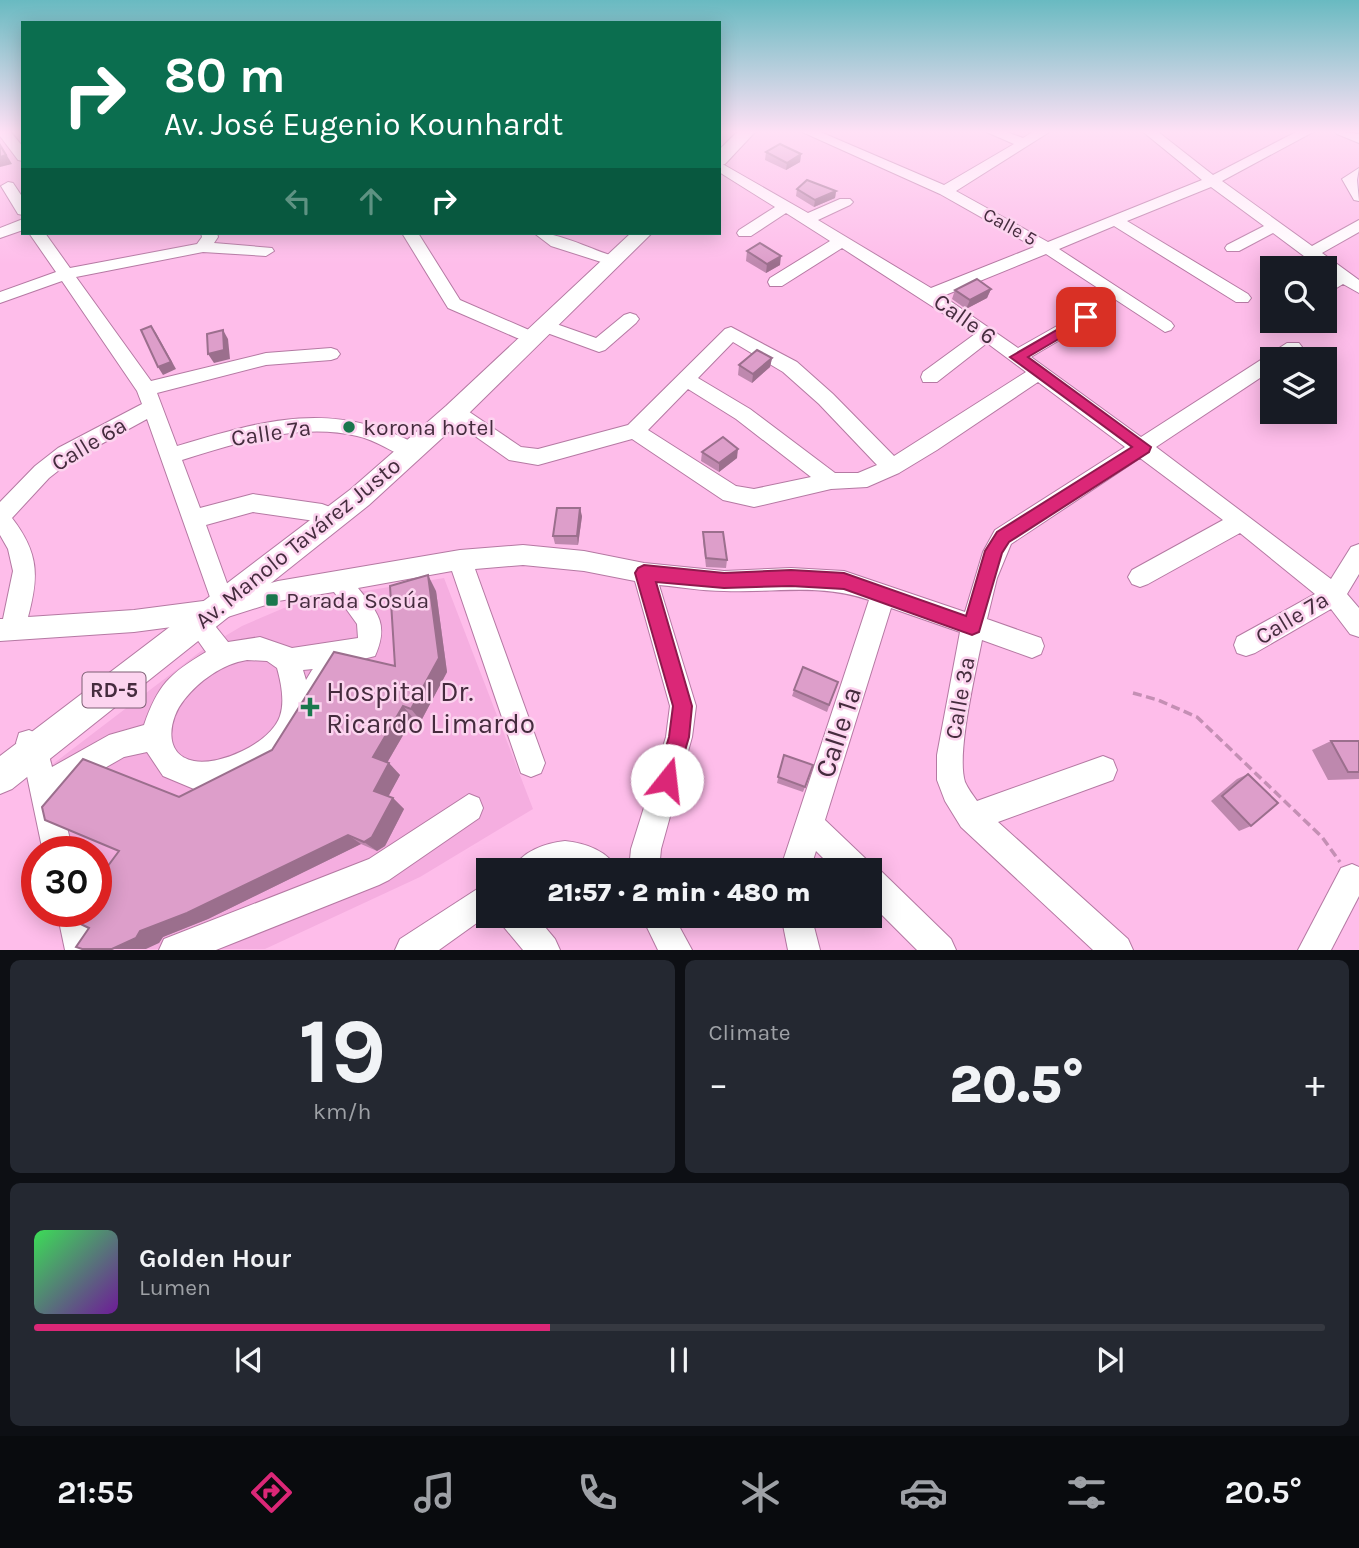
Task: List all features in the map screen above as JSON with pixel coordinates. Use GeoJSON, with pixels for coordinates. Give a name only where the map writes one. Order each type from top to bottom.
{"type":"FeatureCollection","features":[{"type":"Feature","properties":{"kind":"main road","name":"Av. Manolo Tavárez Justo"},"geometry":{"type":"LineString","coordinates":[[211,609],[323,513],[455,412],[628,235]]}},
{"type":"Feature","properties":{"kind":"main road","name":"Av. Manolo Tavárez Justo"},"geometry":{"type":"LineString","coordinates":[[0,777],[31,746],[360,497],[407,448],[640,235]]}},
{"type":"Feature","properties":{"kind":"main road","name":"Av. Manolo Tavárez Justo"},"geometry":{"type":"LineString","coordinates":[[0,761],[31,746]]}},
{"type":"Feature","properties":{"kind":"street","name":"Calle 6"},"geometry":{"type":"LineString","coordinates":[[744,175],[787,206],[930,295],[1143,447],[1334,595],[1359,626]]}},
{"type":"Feature","properties":{"kind":"street","name":"Calle 5"},"geometry":{"type":"LineString","coordinates":[[908,175],[944,191],[1046,247],[1165,326]]}},
{"type":"Feature","properties":{"kind":"street"},"geometry":{"type":"LineString","coordinates":[[944,191],[971,175]]}},
{"type":"Feature","properties":{"kind":"street"},"geometry":{"type":"LineString","coordinates":[[1205,175],[1359,288]]}},
{"type":"Feature","properties":{"kind":"street"},"geometry":{"type":"LineString","coordinates":[[930,295],[1223,175]]}},
{"type":"Feature","properties":{"kind":"street"},"geometry":{"type":"LineString","coordinates":[[1354,175],[1349,179],[1359,197]]}},
{"type":"Feature","properties":{"kind":"street"},"geometry":{"type":"LineString","coordinates":[[10,185],[21,207]]}},
{"type":"Feature","properties":{"kind":"street"},"geometry":{"type":"LineString","coordinates":[[808,219],[845,202]]}},
{"type":"Feature","properties":{"kind":"street"},"geometry":{"type":"LineString","coordinates":[[745,233],[787,206]]}},
{"type":"Feature","properties":{"kind":"street"},"geometry":{"type":"LineString","coordinates":[[1114,220],[1242,298]]}},
{"type":"Feature","properties":{"kind":"street"},"geometry":{"type":"LineString","coordinates":[[1313,252],[1359,225]]}},
{"type":"Feature","properties":{"kind":"street"},"geometry":{"type":"LineString","coordinates":[[0,233],[21,226]]}},
{"type":"Feature","properties":{"kind":"street"},"geometry":{"type":"LineString","coordinates":[[1233,248],[1275,226]]}},
{"type":"Feature","properties":{"kind":"street"},"geometry":{"type":"LineString","coordinates":[[38,235],[149,398],[193,519],[220,656]]}},
{"type":"Feature","properties":{"kind":"street"},"geometry":{"type":"LineString","coordinates":[[411,235],[454,304],[534,330],[599,346],[630,319]]}},
{"type":"Feature","properties":{"kind":"street"},"geometry":{"type":"LineString","coordinates":[[545,235],[557,243],[604,257]]}},
{"type":"Feature","properties":{"kind":"street"},"geometry":{"type":"LineString","coordinates":[[0,298],[65,274],[139,258],[176,254],[206,240],[267,251]]}},
{"type":"Feature","properties":{"kind":"street"},"geometry":{"type":"LineString","coordinates":[[776,282],[843,240]]}},
{"type":"Feature","properties":{"kind":"street"},"geometry":{"type":"LineString","coordinates":[[1337,280],[1342,276]]}},
{"type":"Feature","properties":{"kind":"street"},"geometry":{"type":"LineString","coordinates":[[1017,357],[1086,317]]}},
{"type":"Feature","properties":{"kind":"street"},"geometry":{"type":"LineString","coordinates":[[455,412],[516,454],[526,457],[538,457],[635,431],[731,333],[790,367],[892,467]]}},
{"type":"Feature","properties":{"kind":"street"},"geometry":{"type":"LineString","coordinates":[[930,377],[987,334]]}},
{"type":"Feature","properties":{"kind":"street","name":"Calle 6ª"},"geometry":{"type":"LineString","coordinates":[[0,517],[42,472],[149,398],[265,359],[331,354]]}},
{"type":"Feature","properties":{"kind":"street","name":"Calle 3ª"},"geometry":{"type":"LineString","coordinates":[[1117,950],[971,817],[956,795],[950,774],[951,750],[972,626],[994,551],[1003,537],[1260,369]]}},
{"type":"Feature","properties":{"kind":"street"},"geometry":{"type":"LineString","coordinates":[[635,431],[731,494],[754,498],[831,481],[860,481],[892,467],[930,445],[1039,372]]}},
{"type":"Feature","properties":{"kind":"street"},"geometry":{"type":"LineString","coordinates":[[686,379],[743,414],[831,481]]}},
{"type":"Feature","properties":{"kind":"street","name":"Calle 7ª"},"geometry":{"type":"LineString","coordinates":[[170,456],[243,433],[296,426],[345,425],[387,436],[407,448]]}},
{"type":"Feature","properties":{"kind":"street"},"geometry":{"type":"LineString","coordinates":[[193,519],[253,503],[323,513]]}},
{"type":"Feature","properties":{"kind":"street"},"geometry":{"type":"LineString","coordinates":[[0,517],[17,539],[26,562],[24,587],[6,630],[122,622],[211,609],[271,593],[460,560],[523,555],[584,561],[644,573],[724,581],[791,578],[844,581],[1032,646]]}},
{"type":"Feature","properties":{"kind":"street"},"geometry":{"type":"LineString","coordinates":[[1140,577],[1241,521]]}},
{"type":"Feature","properties":{"kind":"street","name":"Calle 7ª"},"geometry":{"type":"LineString","coordinates":[[1246,645],[1334,595],[1359,554]]}},
{"type":"Feature","properties":{"kind":"street"},"geometry":{"type":"LineString","coordinates":[[460,560],[531,763]]}},
{"type":"Feature","properties":{"kind":"street"},"geometry":{"type":"LineString","coordinates":[[644,573],[682,706],[679,737],[645,858]]}},
{"type":"Feature","properties":{"kind":"street"},"geometry":{"type":"LineString","coordinates":[[337,653],[275,744],[258,759],[219,775],[191,774],[168,764],[161,752],[155,727],[159,710],[167,696],[189,674],[232,651],[260,648],[287,660],[337,653],[356,652],[366,648],[372,630],[366,615],[345,591],[341,581]]}},
{"type":"Feature","properties":{"kind":"street","name":"Calle 1ª"},"geometry":{"type":"LineString","coordinates":[[798,858],[883,594]]}},
{"type":"Feature","properties":{"kind":"street"},"geometry":{"type":"LineString","coordinates":[[287,660],[294,683],[293,717]]}},
{"type":"Feature","properties":{"kind":"street"},"geometry":{"type":"LineString","coordinates":[[43,788],[119,745],[156,736]]}},
{"type":"Feature","properties":{"kind":"street"},"geometry":{"type":"LineString","coordinates":[[31,746],[54,836]]}},
{"type":"Feature","properties":{"kind":"street"},"geometry":{"type":"LineString","coordinates":[[971,817],[1103,770]]}},
{"type":"Feature","properties":{"kind":"street"},"geometry":{"type":"LineString","coordinates":[[175,950],[379,870],[469,808]]}},
{"type":"Feature","properties":{"kind":"street"},"geometry":{"type":"LineString","coordinates":[[808,822],[845,858]]}},
{"type":"Feature","properties":{"kind":"street"},"geometry":{"type":"LineString","coordinates":[[557,858],[569,855],[586,858]]}},
{"type":"Feature","properties":{"kind":"street"},"geometry":{"type":"LineString","coordinates":[[1314,950],[1352,878]]}},
{"type":"Feature","properties":{"kind":"street"},"geometry":{"type":"LineString","coordinates":[[882,894],[940,950]]}},
{"type":"Feature","properties":{"kind":"street"},"geometry":{"type":"LineString","coordinates":[[422,946],[476,906]]}},
{"type":"Feature","properties":{"kind":"street"},"geometry":{"type":"LineString","coordinates":[[76,927],[81,950]]}},
{"type":"Feature","properties":{"kind":"street"},"geometry":{"type":"LineString","coordinates":[[525,928],[544,950]]}},
{"type":"Feature","properties":{"kind":"street"},"geometry":{"type":"LineString","coordinates":[[663,928],[676,950]]}},
{"type":"Feature","properties":{"kind":"street"},"geometry":{"type":"LineString","coordinates":[[799,928],[804,950]]}},
{"type":"Feature","properties":{"kind":"path"},"geometry":{"type":"LineString","coordinates":[[1133,692],[1197,717],[1322,837],[1352,878]]}},
{"type":"Feature","properties":{"kind":"shaded area","name":"Hospital Dr. Ricardo Limardo"},"geometry":{"type":"Polygon","coordinates":[[[444,578],[533,809],[420,877],[265,949],[95,949],[95,927],[112,927],[112,836],[66,836],[49,767],[205,648],[242,626],[298,602],[444,578]]]}},
{"type":"Feature","properties":{"kind":"building"},"geometry":{"type":"Polygon","coordinates":[[[807,180],[836,191],[815,200],[797,189],[807,180]]]}},
{"type":"Feature","properties":{"kind":"building"},"geometry":{"type":"Polygon","coordinates":[[[760,243],[781,256],[767,264],[747,251],[760,243]]]}},
{"type":"Feature","properties":{"kind":"building"},"geometry":{"type":"Polygon","coordinates":[[[977,279],[991,289],[970,300],[955,290],[977,279]]]}},
{"type":"Feature","properties":{"kind":"building"},"geometry":{"type":"Polygon","coordinates":[[[151,326],[171,362],[158,367],[141,330],[151,326]]]}},
{"type":"Feature","properties":{"kind":"building"},"geometry":{"type":"Polygon","coordinates":[[[223,330],[224,350],[208,354],[207,334],[223,330]]]}},
{"type":"Feature","properties":{"kind":"building"},"geometry":{"type":"Polygon","coordinates":[[[757,350],[772,358],[753,374],[739,365],[757,350]]]}},
{"type":"Feature","properties":{"kind":"building"},"geometry":{"type":"Polygon","coordinates":[[[723,437],[738,449],[719,463],[702,452],[723,437]]]}},
{"type":"Feature","properties":{"kind":"building"},"geometry":{"type":"Polygon","coordinates":[[[557,508],[580,508],[577,536],[553,536],[557,508]]]}},
{"type":"Feature","properties":{"kind":"building"},"geometry":{"type":"Polygon","coordinates":[[[703,532],[723,532],[727,560],[706,558],[703,532]]]}},
{"type":"Feature","properties":{"kind":"building"},"geometry":{"type":"Polygon","coordinates":[[[428,575],[439,658],[411,709],[403,706],[373,757],[389,763],[374,791],[393,798],[372,837],[364,842],[348,835],[187,913],[140,931],[136,938],[112,949],[76,947],[89,928],[87,927],[112,927],[112,860],[119,851],[112,848],[112,836],[83,836],[45,820],[42,807],[83,759],[179,797],[272,750],[334,652],[395,666],[390,586],[428,575]]]}},
{"type":"Feature","properties":{"kind":"building"},"geometry":{"type":"Polygon","coordinates":[[[803,667],[838,682],[829,705],[794,690],[803,667]]]}},
{"type":"Feature","properties":{"kind":"building"},"geometry":{"type":"Polygon","coordinates":[[[1331,741],[1359,741],[1359,772],[1348,772],[1331,741]]]}},
{"type":"Feature","properties":{"kind":"building"},"geometry":{"type":"Polygon","coordinates":[[[784,755],[813,765],[805,787],[778,777],[784,755]]]}},
{"type":"Feature","properties":{"kind":"building"},"geometry":{"type":"Polygon","coordinates":[[[1248,774],[1278,803],[1251,826],[1222,796],[1248,774]]]}},
{"type":"Feature","properties":{"kind":"place","name":"korona hotel"},"geometry":{"type":"Point","coordinates":[349,427]}},
{"type":"Feature","properties":{"kind":"place","name":"Parada Sosúa"},"geometry":{"type":"Point","coordinates":[272,600]}},
{"type":"Feature","properties":{"kind":"place","name":"Hospital Dr. Ricardo Limardo"},"geometry":{"type":"Point","coordinates":[310,707]}},
{"type":"Feature","properties":{"kind":"route"},"geometry":{"type":"LineString","coordinates":[[667,780],[679,737],[682,706],[644,573],[724,581],[791,578],[844,581],[972,626],[997,543],[1143,447],[1017,357],[1086,317]]}}]}
